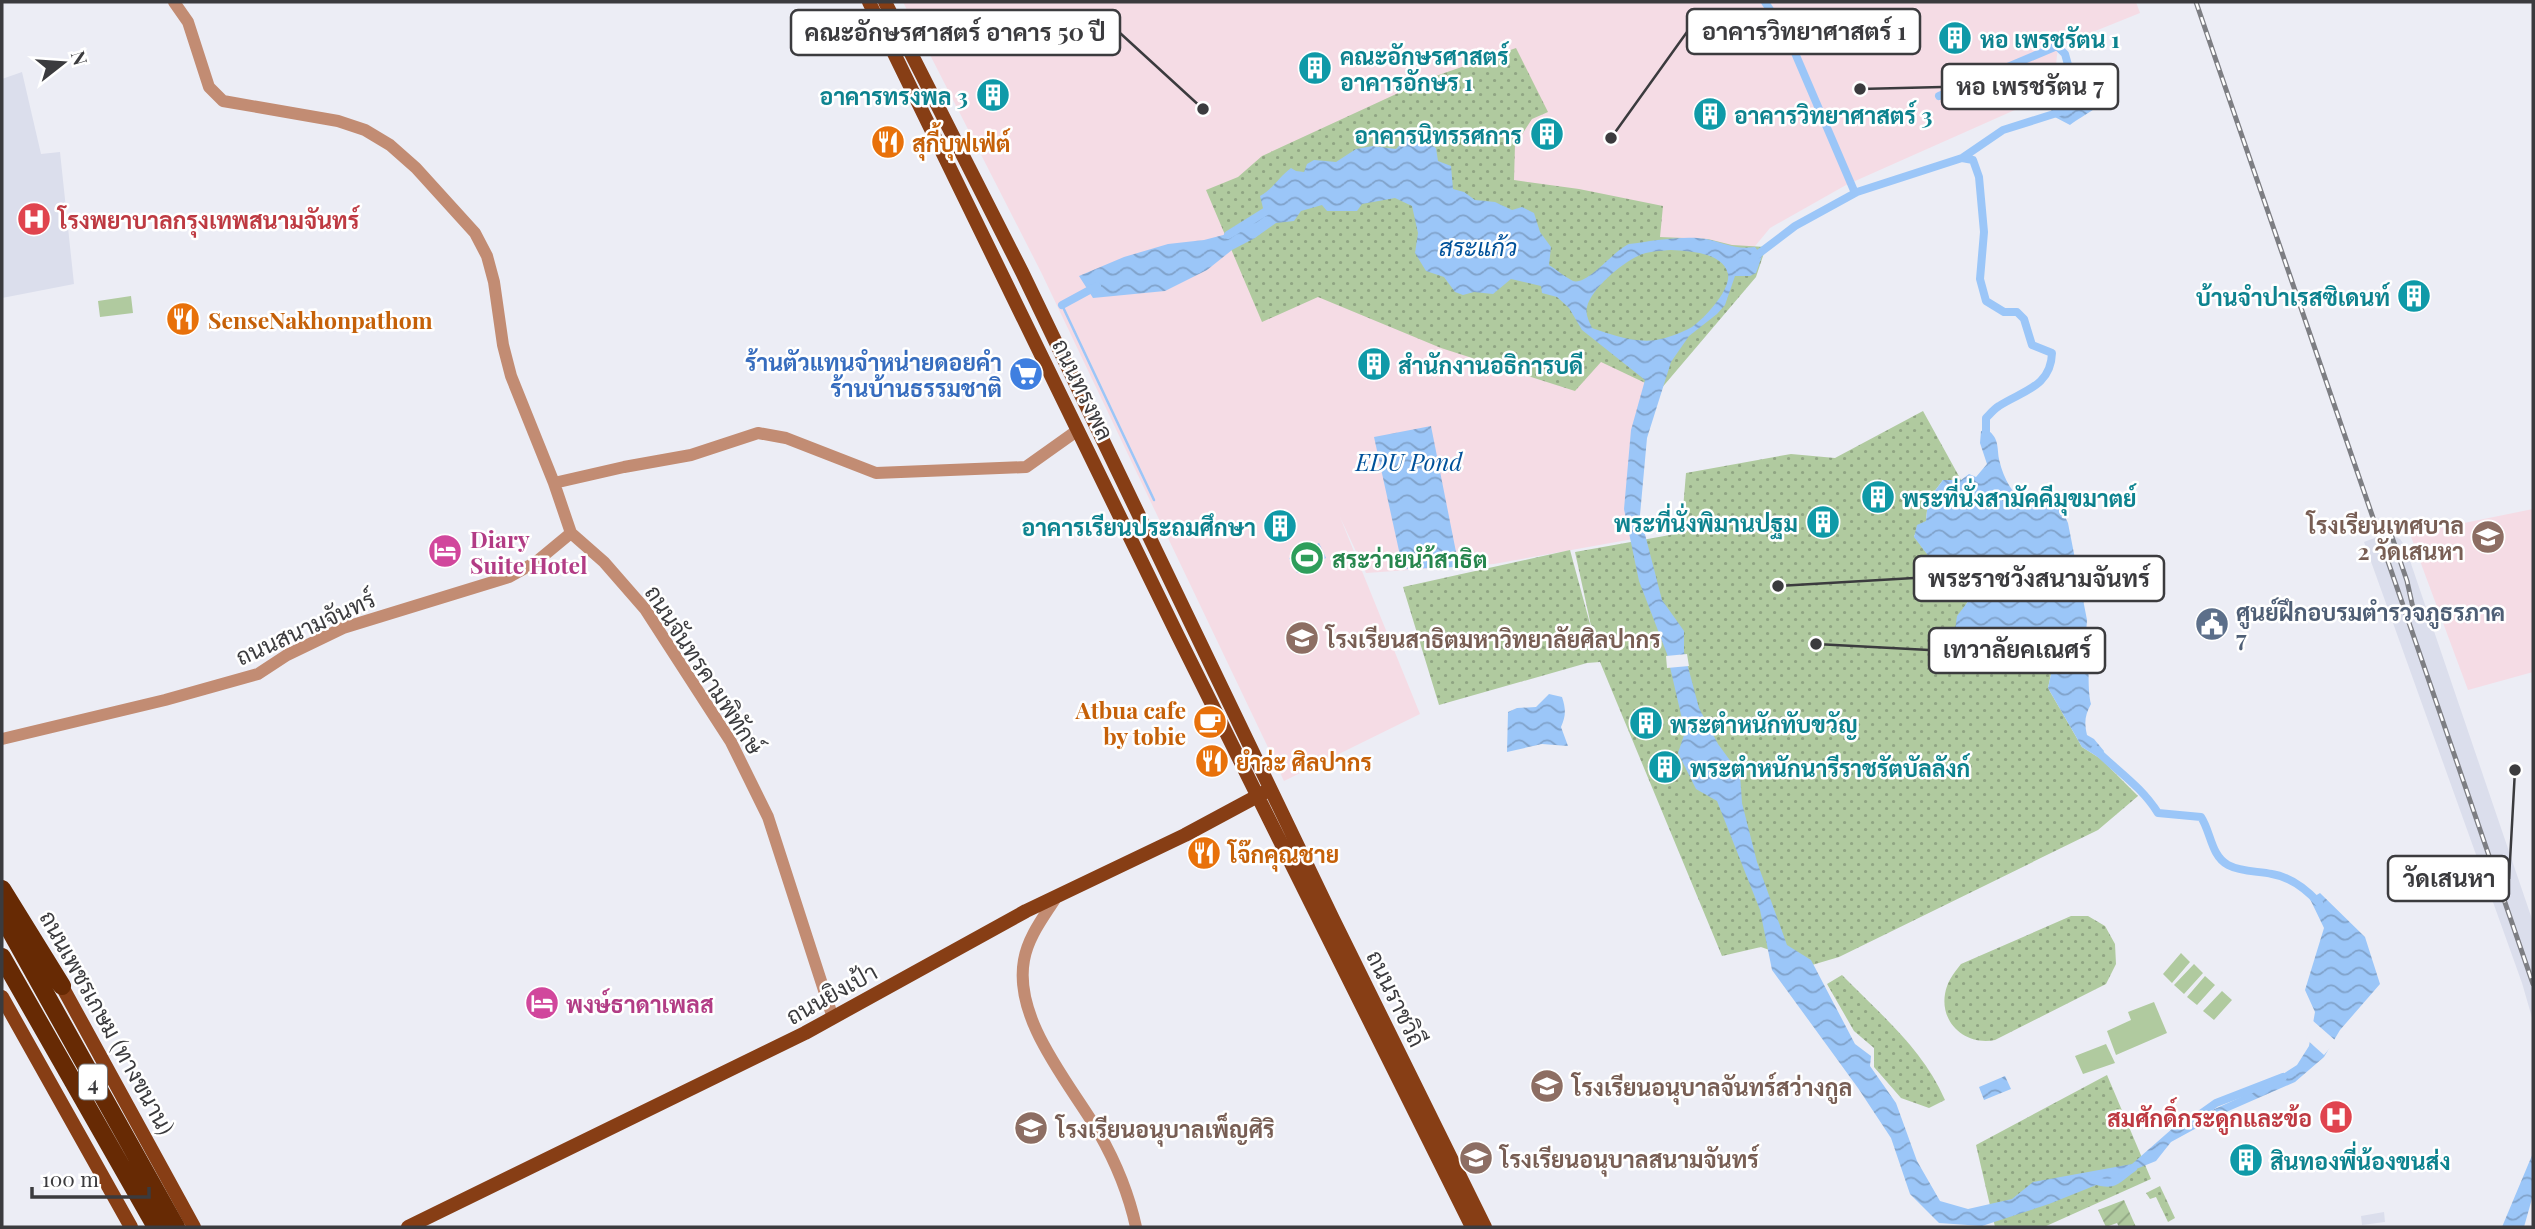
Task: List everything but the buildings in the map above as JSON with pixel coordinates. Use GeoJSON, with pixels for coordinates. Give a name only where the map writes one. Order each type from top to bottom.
{"type":"FeatureCollection","features":[{"type":"Feature","properties":{"kind":"highway"},"geometry":{"type":"LineString","coordinates":[[2,889],[62,986]]}},
{"type":"Feature","properties":{"kind":"highway","name":"4"},"geometry":{"type":"LineString","coordinates":[[2,916],[187,1224]]}},
{"type":"Feature","properties":{"kind":"highway","name":"4"},"geometry":{"type":"LineString","coordinates":[[2,957],[156,1227]]}},
{"type":"Feature","properties":{"kind":"main road","name":"ถนนทรงพล"},"geometry":{"type":"LineString","coordinates":[[869,2],[1080,434],[1264,792]]}},
{"type":"Feature","properties":{"kind":"main road","name":"ถนนทรงพล"},"geometry":{"type":"LineString","coordinates":[[885,2],[1098,429],[1264,792]]}},
{"type":"Feature","properties":{"kind":"main road"},"geometry":{"type":"LineString","coordinates":[[1080,434],[1098,429]]}},
{"type":"Feature","properties":{"kind":"main road","name":"ถนนยิงเป้า"},"geometry":{"type":"LineString","coordinates":[[408,1227],[772,1050],[1026,911],[1055,899],[1264,792]]}},
{"type":"Feature","properties":{"kind":"main road","name":"ถนนราชวิถี"},"geometry":{"type":"LineString","coordinates":[[1264,792],[1472,1227]]}},
{"type":"Feature","properties":{"kind":"main road","name":"ถนนราชวิถี"},"geometry":{"type":"LineString","coordinates":[[1264,792],[1485,1227]]}},
{"type":"Feature","properties":{"kind":"main road","name":"ถนนเพชรเกษม (ทางขนาน)"},"geometry":{"type":"LineString","coordinates":[[2,876],[187,1224]]}},
{"type":"Feature","properties":{"kind":"main road","name":"4"},"geometry":{"type":"LineString","coordinates":[[2,996],[131,1227]]}},
{"type":"Feature","properties":{"kind":"street"},"geometry":{"type":"LineString","coordinates":[[174,2],[188,22],[209,87],[223,101],[338,121],[376,136],[416,168],[475,233],[487,256],[493,279],[503,345],[511,376],[554,483],[571,534]]}},
{"type":"Feature","properties":{"kind":"street"},"geometry":{"type":"LineString","coordinates":[[554,483],[611,469],[691,455],[758,433],[786,438],[876,473],[1026,467],[1080,434]]}},
{"type":"Feature","properties":{"kind":"street","name":"ถนนสนามจันทร์"},"geometry":{"type":"LineString","coordinates":[[2,739],[165,700],[258,674],[287,655],[343,628],[509,576],[537,562],[571,534]]}},
{"type":"Feature","properties":{"kind":"street","name":"ถนนจันทรคามพิทักษ์"},"geometry":{"type":"LineString","coordinates":[[571,534],[604,562],[645,609],[731,742],[768,817],[833,1017]]}},
{"type":"Feature","properties":{"kind":"street"},"geometry":{"type":"LineString","coordinates":[[1055,899],[1039,922],[1024,960],[1023,984],[1026,1000],[1033,1021],[1063,1079],[1100,1135],[1132,1211],[1136,1227]]}},
{"type":"Feature","properties":{"kind":"shaded area"},"geometry":{"type":"Polygon","coordinates":[[[903,2],[2136,2],[2140,13],[2058,46],[2053,93],[1846,185],[1770,228],[1665,355],[1640,414],[1633,539],[1494,564],[1366,573],[1340,517],[1420,714],[1284,781],[1041,272],[903,2]]]}},
{"type":"Feature","properties":{"kind":"shaded area","name":"โรงพยาบาลกรุงเทพสนามจันทร์"},"geometry":{"type":"Polygon","coordinates":[[[22,72],[41,154],[60,152],[74,284],[2,298],[2,79],[22,72]]]}},
{"type":"Feature","properties":{"kind":"shaded area"},"geometry":{"type":"Polygon","coordinates":[[[2533,509],[2533,672],[2468,690],[2410,534],[2533,509]]]}},
{"type":"Feature","properties":{"kind":"shaded area"},"geometry":{"type":"Polygon","coordinates":[[[2393,536],[2400,539],[2405,546],[2533,922],[2533,1021],[2522,983],[2364,542],[2377,537],[2393,536]]]}},
{"type":"Feature","properties":{"kind":"shaded area"},"geometry":{"type":"Polygon","coordinates":[[[2384,1212],[2385,1222],[2362,1225],[2361,1216],[2384,1212]]]}},
{"type":"Feature","properties":{"kind":"green space"},"geometry":{"type":"Polygon","coordinates":[[[1516,48],[1548,112],[1532,119],[1515,145],[1514,180],[1579,189],[1663,206],[1660,237],[1708,239],[1732,245],[1766,247],[1756,277],[1660,390],[1601,362],[1575,391],[1441,348],[1318,297],[1262,322],[1206,190],[1238,177],[1262,156],[1433,77],[1516,48]]]}},
{"type":"Feature","properties":{"kind":"green space"},"geometry":{"type":"Polygon","coordinates":[[[131,296],[133,313],[100,317],[98,301],[131,296]]]}},
{"type":"Feature","properties":{"kind":"green space"},"geometry":{"type":"Polygon","coordinates":[[[1923,411],[1961,480],[1943,480],[1928,500],[1926,521],[1914,536],[1933,562],[1958,578],[1971,593],[1956,629],[1952,651],[1992,661],[2021,662],[2029,655],[2037,656],[2053,665],[2048,688],[2082,747],[2101,759],[2138,796],[2098,830],[1839,957],[1812,965],[1761,947],[1722,956],[1600,662],[1587,663],[1439,705],[1403,587],[1570,550],[1593,635],[1575,552],[1681,533],[1686,473],[1791,454],[1835,458],[1923,411]]]}},
{"type":"Feature","properties":{"kind":"green space"},"geometry":{"type":"Polygon","coordinates":[[[2071,916],[2088,916],[2105,926],[2115,944],[2116,964],[2106,984],[1995,1040],[1975,1040],[1951,1023],[1947,1015],[1945,994],[1951,978],[1961,964],[2071,916]]]}},
{"type":"Feature","properties":{"kind":"green space"},"geometry":{"type":"Polygon","coordinates":[[[2181,953],[2190,962],[2172,983],[2163,974],[2181,953]]]}},
{"type":"Feature","properties":{"kind":"green space"},"geometry":{"type":"Polygon","coordinates":[[[2194,964],[2203,973],[2184,994],[2174,985],[2194,964]]]}},
{"type":"Feature","properties":{"kind":"green space"},"geometry":{"type":"Polygon","coordinates":[[[1842,975],[1913,1048],[1945,1100],[1929,1108],[1901,1098],[1874,1067],[1874,1048],[1854,1031],[1827,984],[1842,975]]]}},
{"type":"Feature","properties":{"kind":"green space"},"geometry":{"type":"Polygon","coordinates":[[[2205,976],[2215,985],[2197,1005],[2187,997],[2205,976]]]}},
{"type":"Feature","properties":{"kind":"green space"},"geometry":{"type":"Polygon","coordinates":[[[2222,991],[2232,1000],[2214,1020],[2203,1011],[2222,991]]]}},
{"type":"Feature","properties":{"kind":"green space"},"geometry":{"type":"Polygon","coordinates":[[[2154,1002],[2167,1033],[2116,1055],[2107,1031],[2131,1020],[2128,1012],[2154,1002]]]}},
{"type":"Feature","properties":{"kind":"green space"},"geometry":{"type":"Polygon","coordinates":[[[2106,1044],[2115,1063],[2083,1074],[2075,1056],[2106,1044]]]}},
{"type":"Feature","properties":{"kind":"green space"},"geometry":{"type":"Polygon","coordinates":[[[2107,1075],[2151,1179],[2044,1227],[1995,1227],[1976,1145],[2107,1075]]]}},
{"type":"Feature","properties":{"kind":"green space"},"geometry":{"type":"Polygon","coordinates":[[[2160,1186],[2175,1218],[2168,1222],[2156,1197],[2150,1199],[2146,1193],[2160,1186]]]}},
{"type":"Feature","properties":{"kind":"green space"},"geometry":{"type":"Polygon","coordinates":[[[2124,1200],[2136,1227],[2119,1227],[2117,1223],[2106,1227],[2098,1210],[2124,1200]]]}},
{"type":"Feature","properties":{"kind":"water"},"geometry":{"type":"Polygon","coordinates":[[[2067,62],[2081,72],[2109,77],[2119,91],[2070,125],[2051,115],[2067,62]]]}},
{"type":"Feature","properties":{"kind":"water","name":"สระแก้ว"},"geometry":{"type":"Polygon","coordinates":[[[1408,136],[1419,137],[1436,148],[1438,161],[1451,166],[1453,189],[1464,192],[1475,200],[1495,202],[1512,210],[1522,207],[1534,213],[1540,232],[1551,247],[1549,265],[1573,281],[1586,278],[1629,244],[1657,240],[1706,239],[1736,247],[1755,247],[1762,256],[1756,273],[1750,276],[1735,276],[1725,305],[1689,336],[1671,362],[1647,438],[1640,515],[1662,600],[1684,631],[1684,652],[1699,708],[1718,744],[1740,774],[1742,803],[1757,862],[1787,945],[1811,960],[1855,1044],[1871,1056],[1870,1066],[1896,1103],[1917,1161],[1940,1201],[1968,1209],[2012,1199],[2033,1182],[2132,1164],[2173,1128],[2263,1087],[2297,1065],[2309,1046],[2315,1012],[2305,990],[2324,928],[2310,899],[2320,893],[2365,937],[2380,984],[2340,1030],[2324,1057],[2295,1082],[2224,1113],[2171,1142],[2156,1161],[2049,1204],[1982,1226],[1939,1223],[1910,1194],[1891,1138],[1772,970],[1760,910],[1717,801],[1696,789],[1678,753],[1685,732],[1667,654],[1639,581],[1624,509],[1631,430],[1645,380],[1582,330],[1569,308],[1557,297],[1542,293],[1541,286],[1511,279],[1493,294],[1474,292],[1463,295],[1455,292],[1444,277],[1426,271],[1415,253],[1418,233],[1412,206],[1395,198],[1362,204],[1357,211],[1327,211],[1322,205],[1301,211],[1294,221],[1276,223],[1232,250],[1207,270],[1165,291],[1093,298],[1079,276],[1124,257],[1168,244],[1204,240],[1231,233],[1264,212],[1260,196],[1291,168],[1304,172],[1307,164],[1314,160],[1336,162],[1356,149],[1373,146],[1396,149],[1408,136]],[[1671,250],[1642,254],[1608,277],[1594,292],[1587,307],[1592,328],[1623,338],[1648,341],[1674,335],[1697,323],[1721,296],[1728,281],[1728,274],[1725,267],[1712,257],[1671,250]]]}},
{"type":"Feature","properties":{"kind":"water","name":"EDU Pond"},"geometry":{"type":"Polygon","coordinates":[[[1431,426],[1459,567],[1403,569],[1374,437],[1431,426]]]}},
{"type":"Feature","properties":{"kind":"water"},"geometry":{"type":"Polygon","coordinates":[[[1988,430],[1996,440],[2005,477],[2016,494],[2030,501],[2059,504],[2068,523],[2087,620],[2085,647],[2090,657],[2091,704],[2087,712],[2086,730],[2087,735],[2104,751],[2101,759],[2082,747],[2048,688],[2053,665],[2047,660],[2029,655],[2013,665],[1997,661],[1967,660],[1952,651],[1957,616],[1970,599],[1971,593],[1958,578],[1933,562],[1914,537],[1917,525],[1926,521],[1928,500],[1943,480],[1961,480],[1969,474],[1976,477],[1987,464],[1980,443],[1981,431],[1988,430]]]}},
{"type":"Feature","properties":{"kind":"water","name":"สระว่ายนำ้สาธิต"},"geometry":{"type":"Polygon","coordinates":[[[1319,543],[1326,558],[1297,573],[1289,558],[1319,543]]]}},
{"type":"Feature","properties":{"kind":"water"},"geometry":{"type":"Polygon","coordinates":[[[1549,694],[1562,697],[1565,712],[1561,727],[1568,746],[1542,744],[1507,752],[1508,712],[1517,708],[1536,707],[1549,694]]]}},
{"type":"Feature","properties":{"kind":"water"},"geometry":{"type":"Polygon","coordinates":[[[2005,1076],[2011,1089],[1984,1100],[1979,1087],[2005,1076]]]}},
{"type":"Feature","properties":{"kind":"water"},"geometry":{"type":"Polygon","coordinates":[[[2533,1153],[2533,1195],[2524,1227],[2502,1227],[2533,1153]]]}},
{"type":"Feature","properties":{"kind":"pier"},"geometry":{"type":"Polygon","coordinates":[[[1687,654],[1689,666],[1667,668],[1666,656],[1687,654]]]}},
{"type":"Feature","properties":{"kind":"pier"},"geometry":{"type":"Polygon","coordinates":[[[2312,1020],[2336,1041],[2324,1055],[2306,1039],[2312,1020]]]}},
{"type":"Feature","properties":{"kind":"waterway"},"geometry":{"type":"LineString","coordinates":[[1765,2],[1789,39],[1855,193]]}},
{"type":"Feature","properties":{"kind":"waterway"},"geometry":{"type":"LineString","coordinates":[[1939,96],[2057,46],[2065,54],[2070,72]]}},
{"type":"Feature","properties":{"kind":"waterway"},"geometry":{"type":"LineString","coordinates":[[1962,158],[2003,130],[2060,112]]}},
{"type":"Feature","properties":{"kind":"waterway"},"geometry":{"type":"LineString","coordinates":[[1753,258],[1795,226],[1857,192],[1962,158],[1973,160],[1979,177],[1984,232],[1980,279],[1986,301],[2004,312],[2017,312],[2024,319],[2032,345],[2052,353],[2047,374],[2041,381],[1997,407],[1986,418],[1986,438]]}},
{"type":"Feature","properties":{"kind":"waterway"},"geometry":{"type":"LineString","coordinates":[[1228,235],[1268,210]]}},
{"type":"Feature","properties":{"kind":"waterway"},"geometry":{"type":"LineString","coordinates":[[1062,305],[1097,286]]}},
{"type":"Feature","properties":{"kind":"waterway"},"geometry":{"type":"LineString","coordinates":[[1062,305],[1154,500]]}},
{"type":"Feature","properties":{"kind":"waterway"},"geometry":{"type":"LineString","coordinates":[[2095,749],[2136,787],[2158,813],[2201,817],[2222,861],[2238,869],[2286,878],[2303,888],[2319,903]]}},
{"type":"Feature","properties":{"kind":"waterway"},"geometry":{"type":"LineString","coordinates":[[2185,1125],[2216,1103],[2283,1077]]}},
{"type":"Feature","properties":{"kind":"waterway"},"geometry":{"type":"LineString","coordinates":[[2093,1180],[2111,1182],[2133,1168]]}},
{"type":"Feature","properties":{"kind":"railway"},"geometry":{"type":"LineString","coordinates":[[2196,2],[2533,984]]}},
{"type":"Feature","properties":{"kind":"railway"},"geometry":{"type":"LineString","coordinates":[[2390,531],[2413,608]]}},
{"type":"Feature","properties":{"kind":"place","name":"หอ เพรชรัตน 1"},"geometry":{"type":"Point","coordinates":[1955,38]}},
{"type":"Feature","properties":{"kind":"place","name":"คณะอักษรศาสตร์ อาคารอักษร 1"},"geometry":{"type":"Point","coordinates":[1315,68]}},
{"type":"Feature","properties":{"kind":"place","name":"หอ เพรชรัตน 7"},"geometry":{"type":"Point","coordinates":[1860,89]}},
{"type":"Feature","properties":{"kind":"place","name":"อาคารทรงพล 3"},"geometry":{"type":"Point","coordinates":[993,95]}},
{"type":"Feature","properties":{"kind":"place","name":"คณะอักษรศาสตร์ อาคาร 50 ปี"},"geometry":{"type":"Point","coordinates":[1203,109]}},
{"type":"Feature","properties":{"kind":"place","name":"อาคารวิทยาศาสตร์ 3"},"geometry":{"type":"Point","coordinates":[1710,114]}},
{"type":"Feature","properties":{"kind":"place","name":"อาคารนิทรรศการ"},"geometry":{"type":"Point","coordinates":[1547,134]}},
{"type":"Feature","properties":{"kind":"place","name":"อาคารวิทยาศาสตร์ 1"},"geometry":{"type":"Point","coordinates":[1611,138]}},
{"type":"Feature","properties":{"kind":"place","name":"สุกี้บุฟเฟ่ต์"},"geometry":{"type":"Point","coordinates":[888,142]}},
{"type":"Feature","properties":{"kind":"place","name":"โรงพยาบาลกรุงเทพสนามจันทร์"},"geometry":{"type":"Point","coordinates":[34,219]}},
{"type":"Feature","properties":{"kind":"place","name":"บ้านจำปาเรสซิเดนท์"},"geometry":{"type":"Point","coordinates":[2414,296]}},
{"type":"Feature","properties":{"kind":"place","name":"SenseNakhonpathom"},"geometry":{"type":"Point","coordinates":[183,319]}},
{"type":"Feature","properties":{"kind":"place","name":"สำนักงานอธิการบดี"},"geometry":{"type":"Point","coordinates":[1374,364]}},
{"type":"Feature","properties":{"kind":"place","name":"ร้านตัวแทนจำหน่ายดอยคำ ร้านบ้านธรรมชาติ"},"geometry":{"type":"Point","coordinates":[1026,374]}},
{"type":"Feature","properties":{"kind":"place","name":"พระที่นั่งสามัคคีมุขมาตย์"},"geometry":{"type":"Point","coordinates":[1878,497]}},
{"type":"Feature","properties":{"kind":"place","name":"พระที่นั่งพิมานปฐม"},"geometry":{"type":"Point","coordinates":[1823,522]}},
{"type":"Feature","properties":{"kind":"place","name":"อาคารเรียนประถมศึกษา"},"geometry":{"type":"Point","coordinates":[1280,526]}},
{"type":"Feature","properties":{"kind":"place","name":"โรงเรียนเทศบาล 2 วัดเสนหา"},"geometry":{"type":"Point","coordinates":[2488,537]}},
{"type":"Feature","properties":{"kind":"place","name":"Diary Suite Hotel"},"geometry":{"type":"Point","coordinates":[445,551]}},
{"type":"Feature","properties":{"kind":"place","name":"สระว่ายนำ้สาธิต"},"geometry":{"type":"Point","coordinates":[1307,558]}},
{"type":"Feature","properties":{"kind":"place","name":"พระราชวังสนามจันทร์"},"geometry":{"type":"Point","coordinates":[1778,586]}},
{"type":"Feature","properties":{"kind":"place","name":"ศูนย์ฝึกอบรมตำรวจภูธรภาค 7"},"geometry":{"type":"Point","coordinates":[2212,624]}},
{"type":"Feature","properties":{"kind":"place","name":"โรงเรียนสาธิตมหาวิทยาลัยศิลปากร"},"geometry":{"type":"Point","coordinates":[1302,638]}},
{"type":"Feature","properties":{"kind":"place","name":"เทวาลัยคเณศร์"},"geometry":{"type":"Point","coordinates":[1816,644]}},
{"type":"Feature","properties":{"kind":"place","name":"Atbua cafe by tobie"},"geometry":{"type":"Point","coordinates":[1210,722]}},
{"type":"Feature","properties":{"kind":"place","name":"พระตำหนักทับขวัญ"},"geometry":{"type":"Point","coordinates":[1646,723]}},
{"type":"Feature","properties":{"kind":"place","name":"ยำว่ะ ศิลปากร"},"geometry":{"type":"Point","coordinates":[1212,761]}},
{"type":"Feature","properties":{"kind":"place","name":"พระตำหนักนารีราชรัตบัลลังก์"},"geometry":{"type":"Point","coordinates":[1665,767]}},
{"type":"Feature","properties":{"kind":"place","name":"วัดเสนหา"},"geometry":{"type":"Point","coordinates":[2515,770]}},
{"type":"Feature","properties":{"kind":"place","name":"โจ๊กคุณชาย"},"geometry":{"type":"Point","coordinates":[1204,853]}},
{"type":"Feature","properties":{"kind":"place","name":"พงษ์ธาดาเพลส"},"geometry":{"type":"Point","coordinates":[542,1003]}},
{"type":"Feature","properties":{"kind":"place","name":"โรงเรียนอนุบาลจันทร์สว่างกูล"},"geometry":{"type":"Point","coordinates":[1547,1086]}},
{"type":"Feature","properties":{"kind":"place","name":"สมศักดิ์กระดูกและข้อ"},"geometry":{"type":"Point","coordinates":[2336,1117]}},
{"type":"Feature","properties":{"kind":"place","name":"โรงเรียนอนุบาลเพ็ญศิริ"},"geometry":{"type":"Point","coordinates":[1031,1128]}},
{"type":"Feature","properties":{"kind":"place","name":"โรงเรียนอนุบาลสนามจันทร์"},"geometry":{"type":"Point","coordinates":[1476,1158]}},
{"type":"Feature","properties":{"kind":"place","name":"สินทองพี่น้องขนส่ง"},"geometry":{"type":"Point","coordinates":[2246,1160]}}]}
